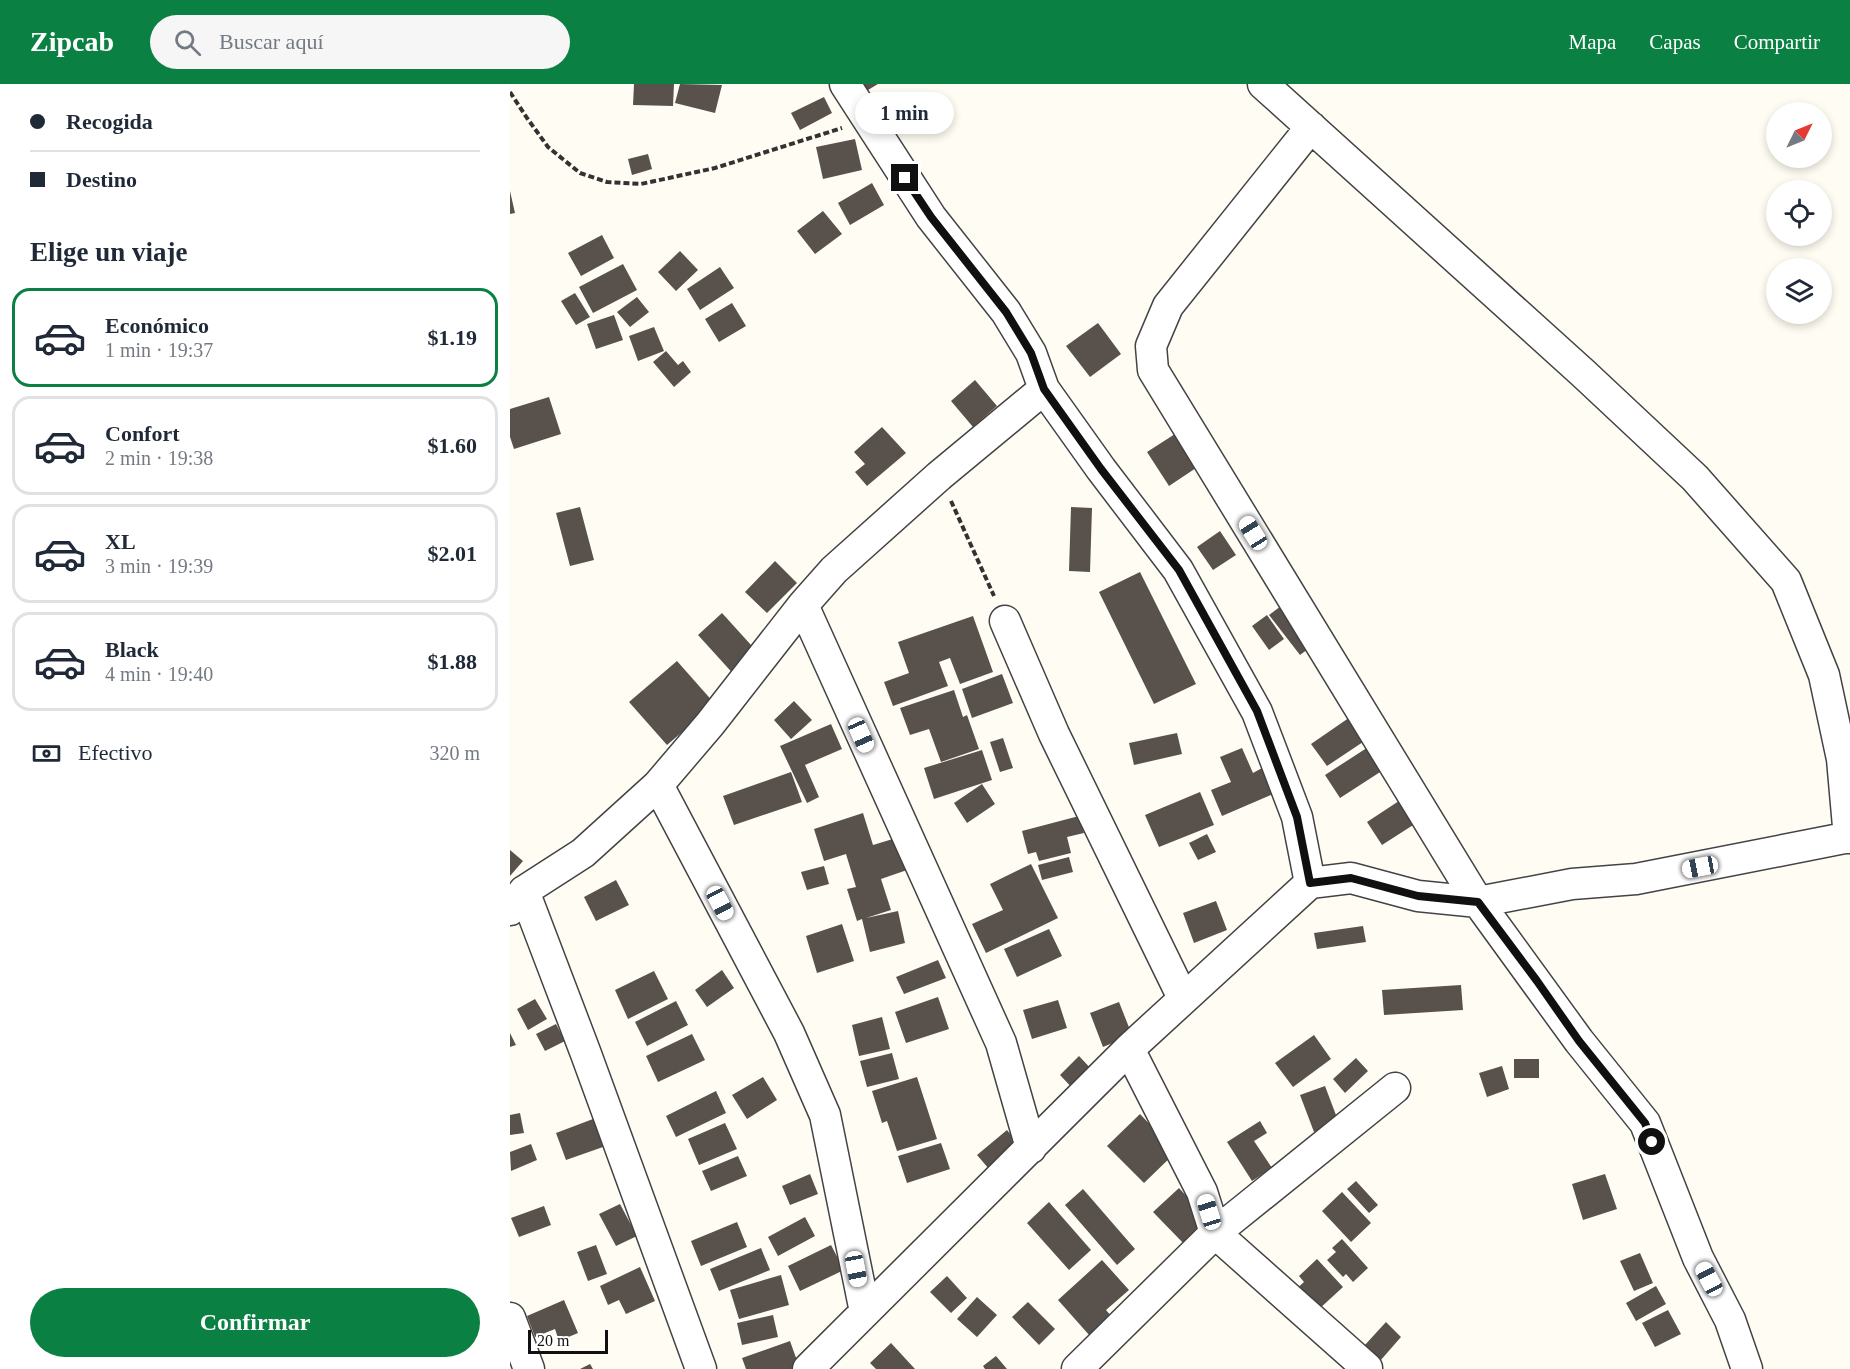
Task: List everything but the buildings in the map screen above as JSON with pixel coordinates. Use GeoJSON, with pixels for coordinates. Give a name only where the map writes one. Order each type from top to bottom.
{"type":"FeatureCollection","features":[{"type":"Feature","properties":{"kind":"street"},"geometry":{"type":"LineString","coordinates":[[845,84],[931,217],[1006,312],[1031,353],[1044,389],[1101,469],[1179,570],[1257,711],[1297,817],[1310,883]]}},
{"type":"Feature","properties":{"kind":"street"},"geometry":{"type":"LineString","coordinates":[[808,1369],[1129,1049],[1310,883],[1351,878],[1418,896],[1478,902],[1572,884],[1636,879],[1849,837],[1842,759],[1824,675],[1786,581],[1695,478],[1584,374],[1263,84]]}},
{"type":"Feature","properties":{"kind":"street"},"geometry":{"type":"LineString","coordinates":[[1311,127],[1168,306],[1151,346],[1153,370],[1478,902],[1579,1041],[1645,1123],[1698,1258],[1730,1320],[1746,1369]]}},
{"type":"Feature","properties":{"kind":"street"},"geometry":{"type":"LineString","coordinates":[[701,1369],[586,1054],[517,901],[583,853],[658,786],[710,724],[803,605],[834,570],[939,476],[1044,389]]}},
{"type":"Feature","properties":{"kind":"street"},"geometry":{"type":"LineString","coordinates":[[803,605],[1001,1043],[1031,1148]]}},
{"type":"Feature","properties":{"kind":"street"},"geometry":{"type":"LineString","coordinates":[[1005,621],[1054,734],[1183,998]]}},
{"type":"Feature","properties":{"kind":"street"},"geometry":{"type":"LineString","coordinates":[[658,786],[789,1033],[825,1115],[865,1312]]}},
{"type":"Feature","properties":{"kind":"street"},"geometry":{"type":"LineString","coordinates":[[1129,1049],[1202,1192],[1215,1233],[1367,1368]]}},
{"type":"Feature","properties":{"kind":"street"},"geometry":{"type":"LineString","coordinates":[[1077,1369],[1215,1233],[1395,1088]]}},
{"type":"Feature","properties":{"kind":"street"},"geometry":{"type":"LineString","coordinates":[[510,1318],[529,1369]]}},
{"type":"Feature","properties":{"kind":"path"},"geometry":{"type":"LineString","coordinates":[[510,92],[548,147],[580,173],[606,182],[641,184],[715,168],[821,136],[866,119]]}},
{"type":"Feature","properties":{"kind":"path"},"geometry":{"type":"LineString","coordinates":[[939,476],[1005,621]]}},
{"type":"Feature","properties":{"kind":"route"},"geometry":{"type":"LineString","coordinates":[[905,178],[931,217],[1006,312],[1031,353],[1044,389],[1101,469],[1179,570],[1257,711],[1297,817],[1310,883],[1351,878],[1418,896],[1478,902],[1579,1041],[1645,1123],[1652,1142]]}}]}
